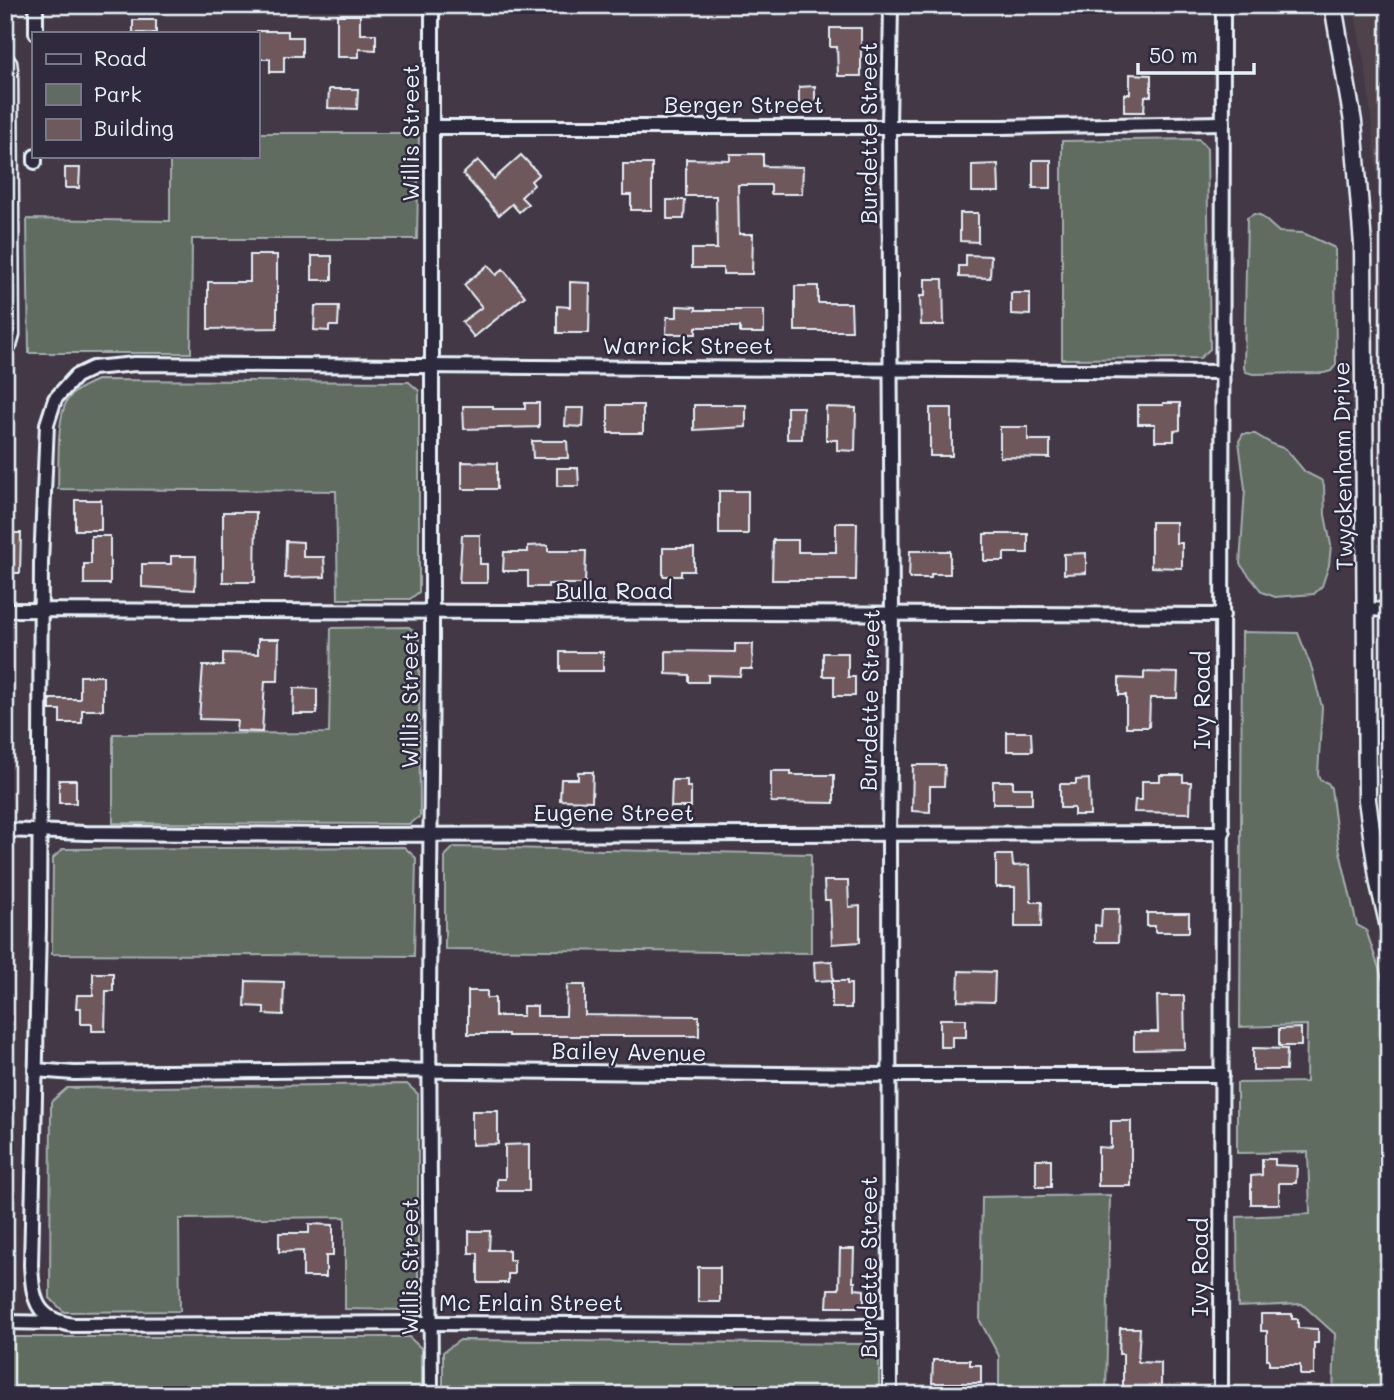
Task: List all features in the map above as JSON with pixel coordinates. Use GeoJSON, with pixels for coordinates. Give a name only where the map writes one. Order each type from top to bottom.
{"type":"FeatureCollection","features":[{"type":"Feature","properties":{"kind":"street"},"geometry":{"type":"LineString","coordinates":[[36,5],[36,32]]}},
{"type":"Feature","properties":{"kind":"street","name":"Willis Street"},"geometry":{"type":"LineString","coordinates":[[431,1395],[432,5]]}},
{"type":"Feature","properties":{"kind":"street","name":"Burdette Street"},"geometry":{"type":"LineString","coordinates":[[890,1395],[891,5]]}},
{"type":"Feature","properties":{"kind":"street","name":"Ivy Road"},"geometry":{"type":"LineString","coordinates":[[1221,1395],[1223,5]]}},
{"type":"Feature","properties":{"kind":"street","name":"Twyckenham Drive"},"geometry":{"type":"LineString","coordinates":[[1333,5],[1353,122],[1363,245],[1367,800],[1379,884],[1389,927]]}},
{"type":"Feature","properties":{"kind":"street","name":"Berger Street"},"geometry":{"type":"LineString","coordinates":[[432,127],[1001,127],[1223,123]]}},
{"type":"Feature","properties":{"kind":"street","name":"Warrick Street"},"geometry":{"type":"LineString","coordinates":[[47,1316],[35,1299],[32,1277],[41,610],[47,424],[55,399],[76,376],[93,368],[111,365],[152,364],[1223,372]]}},
{"type":"Feature","properties":{"kind":"street","name":"Bulla Road"},"geometry":{"type":"LineString","coordinates":[[5,610],[1223,615]]}},
{"type":"Feature","properties":{"kind":"street"},"geometry":{"type":"LineString","coordinates":[[1367,610],[1389,610]]}},
{"type":"Feature","properties":{"kind":"street","name":"Eugene Street"},"geometry":{"type":"LineString","coordinates":[[5,830],[86,834],[1223,832]]}},
{"type":"Feature","properties":{"kind":"street","name":"Bailey Avenue"},"geometry":{"type":"LineString","coordinates":[[35,1070],[74,1073],[430,1070],[1222,1075]]}},
{"type":"Feature","properties":{"kind":"street","name":"Mc Erlain Street"},"geometry":{"type":"LineString","coordinates":[[47,1316],[60,1323],[73,1325],[431,1323],[890,1326]]}},
{"type":"Feature","properties":{"kind":"street"},"geometry":{"type":"LineString","coordinates":[[5,1322],[60,1323]]}},
{"type":"Feature","properties":{"kind":"lane"},"geometry":{"type":"LineString","coordinates":[[5,51],[15,70],[16,335],[13,346],[5,354]]}},
{"type":"Feature","properties":{"kind":"shaded area"},"geometry":{"type":"Polygon","coordinates":[[[1353,5],[1389,5],[1389,815],[1386,696],[1388,559],[1377,172],[1366,72],[1353,5]]]}},
{"type":"Feature","properties":{"kind":"green space"},"geometry":{"type":"Polygon","coordinates":[[[259,133],[419,133],[417,239],[192,239],[191,353],[29,353],[27,219],[170,221],[170,158],[259,158],[259,133]]]}},
{"type":"Feature","properties":{"kind":"green space"},"geometry":{"type":"Polygon","coordinates":[[[1199,139],[1207,148],[1210,349],[1200,358],[1062,359],[1062,141],[1199,139]]]}},
{"type":"Feature","properties":{"kind":"green space"},"geometry":{"type":"Polygon","coordinates":[[[1254,214],[1260,215],[1279,232],[1303,233],[1335,248],[1336,365],[1331,371],[1253,374],[1246,372],[1244,368],[1247,218],[1254,214]]]}},
{"type":"Feature","properties":{"kind":"green space"},"geometry":{"type":"Polygon","coordinates":[[[97,380],[409,382],[419,391],[419,592],[410,599],[338,599],[336,491],[58,489],[58,455],[64,407],[74,393],[97,380]]]}},
{"type":"Feature","properties":{"kind":"green space"},"geometry":{"type":"Polygon","coordinates":[[[1243,434],[1255,434],[1286,449],[1305,472],[1321,480],[1324,485],[1325,515],[1331,545],[1329,565],[1322,586],[1314,594],[1275,597],[1262,592],[1240,564],[1245,489],[1239,441],[1243,434]]]}},
{"type":"Feature","properties":{"kind":"green space"},"geometry":{"type":"Polygon","coordinates":[[[409,627],[419,636],[420,816],[410,824],[113,823],[113,734],[329,733],[331,628],[409,627]]]}},
{"type":"Feature","properties":{"kind":"green space"},"geometry":{"type":"Polygon","coordinates":[[[1242,632],[1298,633],[1312,669],[1322,707],[1318,774],[1320,780],[1328,783],[1331,788],[1338,843],[1357,925],[1366,930],[1389,998],[1389,1395],[1333,1395],[1335,1334],[1302,1304],[1238,1307],[1237,1217],[1310,1214],[1308,1152],[1237,1153],[1237,1083],[1306,1082],[1307,1025],[1240,1027],[1242,632]]]}},
{"type":"Feature","properties":{"kind":"green space"},"geometry":{"type":"Polygon","coordinates":[[[404,847],[416,858],[414,956],[52,954],[53,858],[63,849],[404,847]]]}},
{"type":"Feature","properties":{"kind":"green space"},"geometry":{"type":"Polygon","coordinates":[[[454,847],[811,854],[811,953],[445,949],[445,856],[454,847]]]}},
{"type":"Feature","properties":{"kind":"green space"},"geometry":{"type":"Polygon","coordinates":[[[407,1084],[418,1094],[418,1298],[408,1310],[345,1309],[345,1217],[179,1219],[180,1311],[64,1312],[50,1298],[51,1102],[67,1088],[407,1084]]]}},
{"type":"Feature","properties":{"kind":"green space"},"geometry":{"type":"Polygon","coordinates":[[[1110,1195],[1106,1395],[999,1395],[999,1356],[980,1321],[982,1197],[1110,1195]]]}},
{"type":"Feature","properties":{"kind":"green space"},"geometry":{"type":"Polygon","coordinates":[[[5,1337],[409,1337],[421,1348],[421,1395],[5,1395],[5,1337]]]}},
{"type":"Feature","properties":{"kind":"green space"},"geometry":{"type":"Polygon","coordinates":[[[460,1340],[866,1344],[879,1354],[879,1395],[443,1395],[443,1352],[460,1340]]]}},
{"type":"Feature","properties":{"kind":"building"},"geometry":{"type":"Polygon","coordinates":[[[337,15],[360,15],[360,34],[376,34],[376,50],[359,49],[359,57],[337,57],[337,15]]]}},
{"type":"Feature","properties":{"kind":"building"},"geometry":{"type":"Polygon","coordinates":[[[133,20],[156,20],[156,32],[133,32],[133,20]]]}},
{"type":"Feature","properties":{"kind":"building"},"geometry":{"type":"Polygon","coordinates":[[[830,28],[861,28],[861,76],[838,76],[837,47],[830,47],[830,28]]]}},
{"type":"Feature","properties":{"kind":"building"},"geometry":{"type":"Polygon","coordinates":[[[288,31],[288,37],[302,37],[302,56],[284,56],[284,72],[270,72],[270,59],[259,59],[257,32],[288,31]]]}},
{"type":"Feature","properties":{"kind":"building"},"geometry":{"type":"Polygon","coordinates":[[[1130,74],[1151,75],[1151,96],[1145,96],[1144,112],[1124,112],[1124,94],[1130,94],[1130,74]]]}},
{"type":"Feature","properties":{"kind":"building"},"geometry":{"type":"Polygon","coordinates":[[[815,86],[815,106],[799,106],[799,87],[815,86]]]}},
{"type":"Feature","properties":{"kind":"building"},"geometry":{"type":"Polygon","coordinates":[[[329,89],[358,89],[357,109],[328,108],[329,89]]]}},
{"type":"Feature","properties":{"kind":"building"},"geometry":{"type":"Polygon","coordinates":[[[730,154],[763,154],[763,166],[803,167],[802,194],[771,194],[771,185],[738,185],[739,234],[753,234],[752,274],[723,274],[723,268],[692,268],[692,249],[717,249],[716,196],[686,196],[686,159],[730,160],[730,154]]]}},
{"type":"Feature","properties":{"kind":"building"},"geometry":{"type":"Polygon","coordinates":[[[521,155],[539,174],[531,181],[534,185],[521,197],[528,204],[519,212],[512,204],[499,215],[463,174],[478,160],[494,179],[521,155]]]}},
{"type":"Feature","properties":{"kind":"building"},"geometry":{"type":"Polygon","coordinates":[[[1033,160],[1051,160],[1051,188],[1033,188],[1033,160]]]}},
{"type":"Feature","properties":{"kind":"building"},"geometry":{"type":"Polygon","coordinates":[[[623,164],[652,164],[652,210],[631,210],[631,195],[623,195],[623,164]]]}},
{"type":"Feature","properties":{"kind":"building"},"geometry":{"type":"Polygon","coordinates":[[[998,164],[999,192],[972,192],[972,165],[998,164]]]}},
{"type":"Feature","properties":{"kind":"building"},"geometry":{"type":"Polygon","coordinates":[[[65,168],[80,168],[79,188],[65,188],[65,168]]]}},
{"type":"Feature","properties":{"kind":"building"},"geometry":{"type":"Polygon","coordinates":[[[667,200],[685,200],[684,219],[667,219],[667,200]]]}},
{"type":"Feature","properties":{"kind":"building"},"geometry":{"type":"Polygon","coordinates":[[[960,213],[978,213],[978,242],[960,241],[960,213]]]}},
{"type":"Feature","properties":{"kind":"building"},"geometry":{"type":"Polygon","coordinates":[[[250,255],[277,255],[277,328],[208,329],[208,282],[250,282],[250,255]]]}},
{"type":"Feature","properties":{"kind":"building"},"geometry":{"type":"Polygon","coordinates":[[[966,255],[991,256],[990,278],[959,277],[959,266],[966,266],[966,255]]]}},
{"type":"Feature","properties":{"kind":"building"},"geometry":{"type":"Polygon","coordinates":[[[312,256],[332,256],[332,280],[312,280],[312,256]]]}},
{"type":"Feature","properties":{"kind":"building"},"geometry":{"type":"Polygon","coordinates":[[[488,265],[496,275],[503,269],[525,296],[474,337],[462,322],[482,307],[464,285],[488,265]]]}},
{"type":"Feature","properties":{"kind":"building"},"geometry":{"type":"Polygon","coordinates":[[[925,279],[943,279],[944,325],[921,325],[920,296],[925,296],[925,279]]]}},
{"type":"Feature","properties":{"kind":"building"},"geometry":{"type":"Polygon","coordinates":[[[570,282],[590,283],[589,333],[557,333],[557,306],[570,307],[570,282]]]}},
{"type":"Feature","properties":{"kind":"building"},"geometry":{"type":"Polygon","coordinates":[[[795,286],[818,286],[818,303],[851,303],[852,331],[795,331],[795,286]]]}},
{"type":"Feature","properties":{"kind":"building"},"geometry":{"type":"Polygon","coordinates":[[[1011,293],[1030,293],[1030,315],[1011,314],[1011,293]]]}},
{"type":"Feature","properties":{"kind":"building"},"geometry":{"type":"Polygon","coordinates":[[[315,306],[339,306],[338,326],[329,326],[329,331],[314,330],[315,306]]]}},
{"type":"Feature","properties":{"kind":"building"},"geometry":{"type":"Polygon","coordinates":[[[677,306],[696,307],[696,310],[764,310],[764,333],[740,333],[740,327],[696,327],[696,334],[666,334],[667,317],[677,317],[677,306]]]}},
{"type":"Feature","properties":{"kind":"building"},"geometry":{"type":"Polygon","coordinates":[[[525,403],[539,403],[539,427],[464,429],[463,406],[525,409],[525,403]]]}},
{"type":"Feature","properties":{"kind":"building"},"geometry":{"type":"Polygon","coordinates":[[[1180,403],[1180,430],[1174,431],[1174,441],[1155,441],[1155,424],[1138,424],[1138,405],[1180,403]]]}},
{"type":"Feature","properties":{"kind":"building"},"geometry":{"type":"Polygon","coordinates":[[[608,405],[643,405],[643,433],[608,433],[608,405]]]}},
{"type":"Feature","properties":{"kind":"building"},"geometry":{"type":"Polygon","coordinates":[[[694,405],[746,405],[746,427],[694,430],[694,405]]]}},
{"type":"Feature","properties":{"kind":"building"},"geometry":{"type":"Polygon","coordinates":[[[787,407],[803,407],[802,439],[787,439],[787,407]]]}},
{"type":"Feature","properties":{"kind":"building"},"geometry":{"type":"Polygon","coordinates":[[[826,407],[856,408],[855,451],[837,450],[837,440],[826,440],[826,407]]]}},
{"type":"Feature","properties":{"kind":"building"},"geometry":{"type":"Polygon","coordinates":[[[566,408],[584,408],[583,427],[565,426],[566,408]]]}},
{"type":"Feature","properties":{"kind":"building"},"geometry":{"type":"Polygon","coordinates":[[[930,408],[952,408],[952,456],[930,456],[930,408]]]}},
{"type":"Feature","properties":{"kind":"building"},"geometry":{"type":"Polygon","coordinates":[[[1000,427],[1028,427],[1028,440],[1050,440],[1050,458],[1000,457],[1000,427]]]}},
{"type":"Feature","properties":{"kind":"building"},"geometry":{"type":"Polygon","coordinates":[[[532,441],[567,441],[568,458],[533,458],[532,441]]]}},
{"type":"Feature","properties":{"kind":"building"},"geometry":{"type":"Polygon","coordinates":[[[462,462],[497,463],[497,489],[462,489],[462,462]]]}},
{"type":"Feature","properties":{"kind":"building"},"geometry":{"type":"Polygon","coordinates":[[[557,468],[578,468],[579,486],[557,486],[557,468]]]}},
{"type":"Feature","properties":{"kind":"building"},"geometry":{"type":"Polygon","coordinates":[[[719,491],[748,491],[748,534],[719,534],[719,491]]]}},
{"type":"Feature","properties":{"kind":"building"},"geometry":{"type":"Polygon","coordinates":[[[75,500],[101,500],[101,530],[75,530],[75,500]]]}},
{"type":"Feature","properties":{"kind":"building"},"geometry":{"type":"Polygon","coordinates":[[[223,512],[256,512],[255,582],[223,582],[223,512]]]}},
{"type":"Feature","properties":{"kind":"building"},"geometry":{"type":"Polygon","coordinates":[[[1151,522],[1176,522],[1176,543],[1182,543],[1182,568],[1151,567],[1151,522]]]}},
{"type":"Feature","properties":{"kind":"building"},"geometry":{"type":"Polygon","coordinates":[[[836,523],[857,523],[856,580],[772,580],[773,540],[798,540],[798,552],[836,552],[836,523]]]}},
{"type":"Feature","properties":{"kind":"building"},"geometry":{"type":"Polygon","coordinates":[[[7,533],[21,533],[20,573],[5,573],[7,533]]]}},
{"type":"Feature","properties":{"kind":"building"},"geometry":{"type":"Polygon","coordinates":[[[984,534],[1028,534],[1028,553],[1004,553],[1004,561],[984,561],[984,534]]]}},
{"type":"Feature","properties":{"kind":"building"},"geometry":{"type":"Polygon","coordinates":[[[462,535],[480,535],[480,564],[487,564],[487,583],[459,583],[462,535]]]}},
{"type":"Feature","properties":{"kind":"building"},"geometry":{"type":"Polygon","coordinates":[[[91,536],[110,536],[110,584],[84,584],[84,564],[91,564],[91,536]]]}},
{"type":"Feature","properties":{"kind":"building"},"geometry":{"type":"Polygon","coordinates":[[[286,541],[303,542],[303,557],[324,557],[325,577],[285,578],[286,541]]]}},
{"type":"Feature","properties":{"kind":"building"},"geometry":{"type":"Polygon","coordinates":[[[548,545],[548,551],[586,551],[585,584],[528,587],[528,571],[503,571],[504,552],[528,552],[528,546],[548,545]]]}},
{"type":"Feature","properties":{"kind":"building"},"geometry":{"type":"Polygon","coordinates":[[[663,548],[694,548],[694,571],[681,571],[681,576],[663,576],[663,548]]]}},
{"type":"Feature","properties":{"kind":"building"},"geometry":{"type":"Polygon","coordinates":[[[910,551],[950,551],[950,574],[931,574],[931,578],[909,578],[910,551]]]}},
{"type":"Feature","properties":{"kind":"building"},"geometry":{"type":"Polygon","coordinates":[[[1086,553],[1086,573],[1064,574],[1064,554],[1086,553]]]}},
{"type":"Feature","properties":{"kind":"building"},"geometry":{"type":"Polygon","coordinates":[[[171,556],[196,556],[195,590],[142,587],[142,564],[171,564],[171,556]]]}},
{"type":"Feature","properties":{"kind":"building"},"geometry":{"type":"Polygon","coordinates":[[[258,639],[279,639],[278,681],[265,681],[262,732],[236,731],[237,720],[199,719],[203,666],[223,666],[223,653],[258,654],[258,639]]]}},
{"type":"Feature","properties":{"kind":"building"},"geometry":{"type":"Polygon","coordinates":[[[735,644],[753,644],[752,669],[741,669],[740,676],[708,675],[708,682],[689,682],[689,675],[666,674],[666,651],[735,652],[735,644]]]}},
{"type":"Feature","properties":{"kind":"building"},"geometry":{"type":"Polygon","coordinates":[[[560,652],[603,652],[603,671],[560,671],[560,652]]]}},
{"type":"Feature","properties":{"kind":"building"},"geometry":{"type":"Polygon","coordinates":[[[823,653],[848,653],[848,677],[855,677],[855,696],[834,696],[834,676],[823,676],[823,653]]]}},
{"type":"Feature","properties":{"kind":"building"},"geometry":{"type":"Polygon","coordinates":[[[1144,672],[1178,673],[1177,698],[1150,698],[1149,727],[1126,727],[1126,695],[1119,695],[1119,678],[1144,679],[1144,672]]]}},
{"type":"Feature","properties":{"kind":"building"},"geometry":{"type":"Polygon","coordinates":[[[80,676],[103,676],[103,710],[82,710],[82,723],[60,723],[60,710],[50,710],[50,699],[80,699],[80,676]]]}},
{"type":"Feature","properties":{"kind":"building"},"geometry":{"type":"Polygon","coordinates":[[[294,688],[317,689],[317,714],[293,714],[294,688]]]}},
{"type":"Feature","properties":{"kind":"building"},"geometry":{"type":"Polygon","coordinates":[[[1007,732],[1031,732],[1032,751],[1007,751],[1007,732]]]}},
{"type":"Feature","properties":{"kind":"building"},"geometry":{"type":"Polygon","coordinates":[[[913,765],[945,765],[944,786],[930,786],[930,812],[912,811],[913,765]]]}},
{"type":"Feature","properties":{"kind":"building"},"geometry":{"type":"Polygon","coordinates":[[[771,771],[791,771],[791,775],[834,775],[834,803],[771,802],[771,771]]]}},
{"type":"Feature","properties":{"kind":"building"},"geometry":{"type":"Polygon","coordinates":[[[578,772],[593,772],[592,801],[560,800],[561,779],[578,779],[578,772]]]}},
{"type":"Feature","properties":{"kind":"building"},"geometry":{"type":"Polygon","coordinates":[[[1160,775],[1183,775],[1183,782],[1191,782],[1190,813],[1134,812],[1135,800],[1142,800],[1142,781],[1160,781],[1160,775]]]}},
{"type":"Feature","properties":{"kind":"building"},"geometry":{"type":"Polygon","coordinates":[[[1089,779],[1090,815],[1074,815],[1074,808],[1060,808],[1060,784],[1076,784],[1076,780],[1089,779]]]}},
{"type":"Feature","properties":{"kind":"building"},"geometry":{"type":"Polygon","coordinates":[[[59,780],[76,780],[76,803],[59,803],[59,780]]]}},
{"type":"Feature","properties":{"kind":"building"},"geometry":{"type":"Polygon","coordinates":[[[672,780],[687,780],[687,787],[691,787],[691,807],[671,807],[672,780]]]}},
{"type":"Feature","properties":{"kind":"building"},"geometry":{"type":"Polygon","coordinates":[[[993,781],[1013,781],[1013,788],[1032,788],[1032,804],[993,804],[993,781]]]}},
{"type":"Feature","properties":{"kind":"building"},"geometry":{"type":"Polygon","coordinates":[[[996,855],[1012,855],[1013,866],[1030,865],[1031,902],[1042,902],[1041,927],[1015,927],[1015,887],[996,887],[996,855]]]}},
{"type":"Feature","properties":{"kind":"building"},"geometry":{"type":"Polygon","coordinates":[[[824,881],[848,881],[849,907],[860,906],[860,942],[832,944],[830,900],[825,900],[824,881]]]}},
{"type":"Feature","properties":{"kind":"building"},"geometry":{"type":"Polygon","coordinates":[[[1102,909],[1119,909],[1118,942],[1095,942],[1095,925],[1101,926],[1102,909]]]}},
{"type":"Feature","properties":{"kind":"building"},"geometry":{"type":"Polygon","coordinates":[[[1147,913],[1189,913],[1189,932],[1155,932],[1155,926],[1147,926],[1147,913]]]}},
{"type":"Feature","properties":{"kind":"building"},"geometry":{"type":"Polygon","coordinates":[[[832,961],[833,980],[815,981],[814,962],[832,961]]]}},
{"type":"Feature","properties":{"kind":"building"},"geometry":{"type":"Polygon","coordinates":[[[959,971],[995,972],[994,1002],[958,1001],[959,971]]]}},
{"type":"Feature","properties":{"kind":"building"},"geometry":{"type":"Polygon","coordinates":[[[93,973],[113,973],[113,991],[106,991],[105,1031],[92,1031],[92,1024],[81,1024],[81,1008],[76,1008],[77,995],[93,995],[93,973]]]}},
{"type":"Feature","properties":{"kind":"building"},"geometry":{"type":"Polygon","coordinates":[[[246,981],[284,982],[283,1015],[264,1014],[264,1007],[245,1006],[246,981]]]}},
{"type":"Feature","properties":{"kind":"building"},"geometry":{"type":"Polygon","coordinates":[[[832,981],[847,981],[847,984],[851,984],[851,1008],[832,1008],[832,981]]]}},
{"type":"Feature","properties":{"kind":"building"},"geometry":{"type":"Polygon","coordinates":[[[567,985],[585,985],[585,1015],[699,1016],[699,1036],[468,1034],[468,991],[487,991],[487,998],[495,998],[495,1016],[523,1016],[523,1006],[537,1006],[537,1016],[566,1016],[567,985]]]}},
{"type":"Feature","properties":{"kind":"building"},"geometry":{"type":"Polygon","coordinates":[[[1157,996],[1184,996],[1185,1049],[1134,1050],[1134,1032],[1158,1032],[1157,996]]]}},
{"type":"Feature","properties":{"kind":"building"},"geometry":{"type":"Polygon","coordinates":[[[940,1019],[966,1019],[966,1037],[952,1037],[952,1047],[940,1047],[940,1019]]]}},
{"type":"Feature","properties":{"kind":"building"},"geometry":{"type":"Polygon","coordinates":[[[1301,1028],[1301,1046],[1279,1046],[1279,1029],[1301,1028]]]}},
{"type":"Feature","properties":{"kind":"building"},"geometry":{"type":"Polygon","coordinates":[[[1253,1048],[1287,1049],[1286,1070],[1253,1070],[1253,1048]]]}},
{"type":"Feature","properties":{"kind":"building"},"geometry":{"type":"Polygon","coordinates":[[[472,1111],[498,1111],[498,1144],[472,1145],[472,1111]]]}},
{"type":"Feature","properties":{"kind":"building"},"geometry":{"type":"Polygon","coordinates":[[[1111,1121],[1131,1121],[1131,1186],[1098,1186],[1098,1147],[1111,1148],[1111,1121]]]}},
{"type":"Feature","properties":{"kind":"building"},"geometry":{"type":"Polygon","coordinates":[[[529,1144],[529,1191],[497,1191],[497,1179],[505,1179],[505,1145],[529,1144]]]}},
{"type":"Feature","properties":{"kind":"building"},"geometry":{"type":"Polygon","coordinates":[[[1036,1159],[1051,1159],[1051,1187],[1036,1187],[1036,1159]]]}},
{"type":"Feature","properties":{"kind":"building"},"geometry":{"type":"Polygon","coordinates":[[[1262,1159],[1275,1159],[1275,1165],[1297,1166],[1296,1183],[1279,1183],[1279,1204],[1251,1204],[1251,1176],[1262,1175],[1262,1159]]]}},
{"type":"Feature","properties":{"kind":"building"},"geometry":{"type":"Polygon","coordinates":[[[309,1224],[333,1225],[333,1256],[326,1256],[326,1277],[303,1277],[303,1251],[279,1252],[279,1233],[309,1233],[309,1224]]]}},
{"type":"Feature","properties":{"kind":"building"},"geometry":{"type":"Polygon","coordinates":[[[469,1231],[490,1231],[489,1250],[509,1250],[509,1260],[514,1260],[514,1274],[508,1274],[508,1283],[478,1283],[478,1253],[469,1253],[469,1231]]]}},
{"type":"Feature","properties":{"kind":"building"},"geometry":{"type":"Polygon","coordinates":[[[840,1249],[854,1249],[853,1282],[855,1289],[864,1290],[864,1307],[827,1307],[828,1289],[839,1289],[840,1249]]]}},
{"type":"Feature","properties":{"kind":"building"},"geometry":{"type":"Polygon","coordinates":[[[698,1267],[720,1267],[720,1302],[698,1302],[698,1267]]]}},
{"type":"Feature","properties":{"kind":"building"},"geometry":{"type":"Polygon","coordinates":[[[1261,1314],[1292,1314],[1292,1319],[1298,1319],[1298,1328],[1318,1329],[1318,1343],[1314,1343],[1314,1375],[1300,1375],[1300,1365],[1269,1365],[1267,1331],[1261,1331],[1261,1314]]]}},
{"type":"Feature","properties":{"kind":"building"},"geometry":{"type":"Polygon","coordinates":[[[1120,1328],[1140,1328],[1138,1362],[1161,1363],[1161,1388],[1123,1388],[1123,1354],[1119,1354],[1120,1328]]]}},
{"type":"Feature","properties":{"kind":"building"},"geometry":{"type":"Polygon","coordinates":[[[933,1360],[970,1360],[970,1365],[981,1365],[981,1383],[932,1383],[933,1360]]]}}]}
